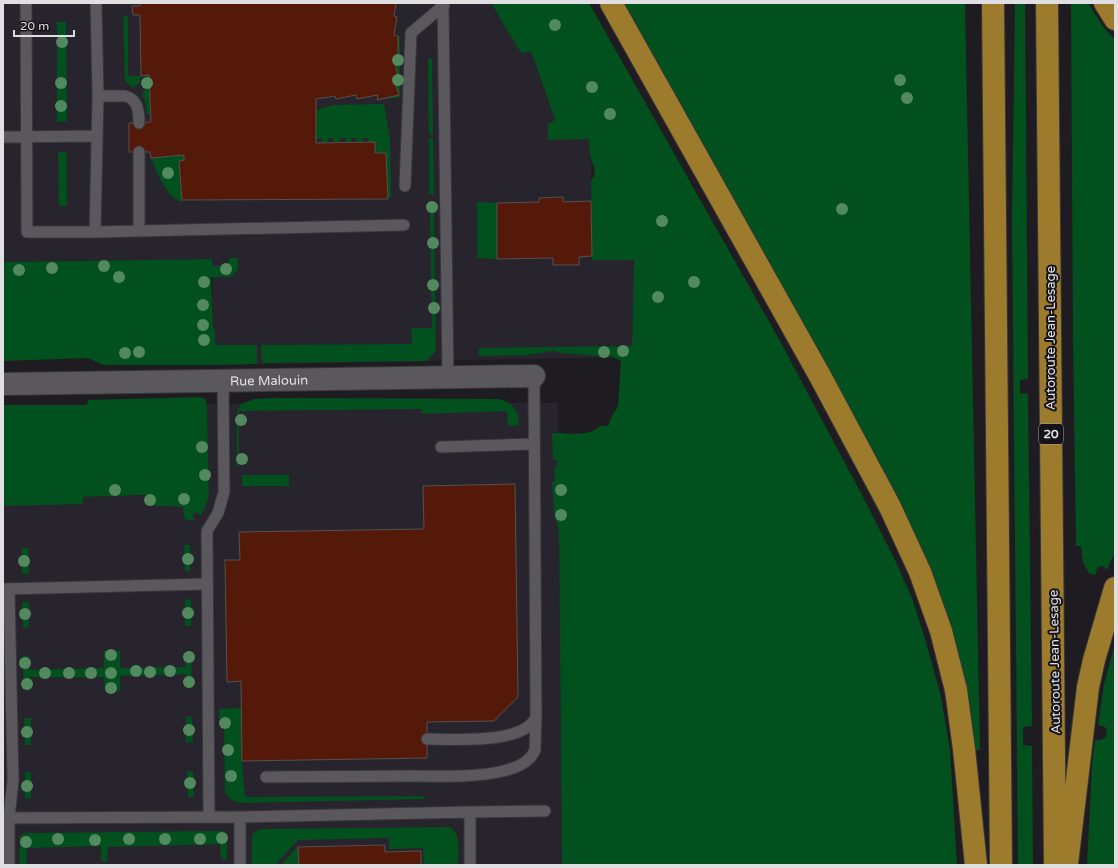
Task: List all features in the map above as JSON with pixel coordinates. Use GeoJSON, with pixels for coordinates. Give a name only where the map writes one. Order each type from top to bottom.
{"type":"FeatureCollection","features":[{"type":"Feature","properties":{"kind":"highway"},"geometry":{"type":"LineString","coordinates":[[611,3],[820,376],[890,506],[920,572],[941,631],[956,690],[964,749],[976,865]]}},
{"type":"Feature","properties":{"kind":"highway"},"geometry":{"type":"LineString","coordinates":[[993,3],[1001,865]]}},
{"type":"Feature","properties":{"kind":"highway","name":"Autoroute Jean-Lesage"},"geometry":{"type":"LineString","coordinates":[[1047,3],[1055,865]]}},
{"type":"Feature","properties":{"kind":"highway"},"geometry":{"type":"LineString","coordinates":[[1105,3],[1115,19]]}},
{"type":"Feature","properties":{"kind":"highway"},"geometry":{"type":"LineString","coordinates":[[1067,865],[1088,687],[1094,660],[1115,588]]}},
{"type":"Feature","properties":{"kind":"street","name":"Rue Malouin"},"geometry":{"type":"LineString","coordinates":[[3,384],[534,376]]}},
{"type":"Feature","properties":{"kind":"lane"},"geometry":{"type":"LineString","coordinates":[[26,3],[27,232],[95,232],[404,225]]}},
{"type":"Feature","properties":{"kind":"lane"},"geometry":{"type":"LineString","coordinates":[[95,232],[98,96],[96,3]]}},
{"type":"Feature","properties":{"kind":"lane"},"geometry":{"type":"LineString","coordinates":[[405,186],[411,33],[443,4]]}},
{"type":"Feature","properties":{"kind":"lane"},"geometry":{"type":"LineString","coordinates":[[443,4],[448,377]]}},
{"type":"Feature","properties":{"kind":"lane"},"geometry":{"type":"LineString","coordinates":[[98,96],[128,97],[136,104],[139,111],[139,123]]}},
{"type":"Feature","properties":{"kind":"lane"},"geometry":{"type":"LineString","coordinates":[[3,137],[97,136]]}},
{"type":"Feature","properties":{"kind":"lane"},"geometry":{"type":"LineString","coordinates":[[139,152],[139,231]]}},
{"type":"Feature","properties":{"kind":"lane"},"geometry":{"type":"LineString","coordinates":[[266,777],[462,776],[516,768],[533,755],[535,750],[536,717],[534,376]]}},
{"type":"Feature","properties":{"kind":"lane"},"geometry":{"type":"LineString","coordinates":[[209,816],[207,531],[218,513],[224,492],[223,380]]}},
{"type":"Feature","properties":{"kind":"lane"},"geometry":{"type":"LineString","coordinates":[[441,447],[534,444]]}},
{"type":"Feature","properties":{"kind":"lane"},"geometry":{"type":"LineString","coordinates":[[9,865],[6,818],[13,780],[6,589],[207,584]]}},
{"type":"Feature","properties":{"kind":"lane"},"geometry":{"type":"LineString","coordinates":[[427,739],[485,739],[506,736],[528,727],[534,722],[536,717]]}},
{"type":"Feature","properties":{"kind":"lane"},"geometry":{"type":"LineString","coordinates":[[6,818],[240,817],[545,811]]}},
{"type":"Feature","properties":{"kind":"lane"},"geometry":{"type":"LineString","coordinates":[[470,812],[470,865]]}},
{"type":"Feature","properties":{"kind":"lane"},"geometry":{"type":"LineString","coordinates":[[240,817],[240,865]]}},
{"type":"Feature","properties":{"kind":"shaded area"},"geometry":{"type":"Polygon","coordinates":[[[3,3],[491,3],[521,52],[531,51],[555,121],[589,139],[591,158],[592,256],[634,259],[632,357],[213,365],[212,259],[3,262],[3,3]]]}},
{"type":"Feature","properties":{"kind":"shaded area"},"geometry":{"type":"Polygon","coordinates":[[[255,399],[499,399],[511,403],[558,403],[562,865],[3,865],[3,499],[209,494],[207,404],[241,404],[255,399]]]}},
{"type":"Feature","properties":{"kind":"green space"},"geometry":{"type":"Polygon","coordinates":[[[491,3],[589,3],[780,341],[862,495],[895,560],[912,598],[941,697],[950,750],[957,865],[562,865],[559,532],[554,513],[552,482],[555,481],[554,467],[557,467],[557,460],[553,460],[552,433],[578,434],[590,432],[600,426],[608,426],[618,406],[621,361],[613,357],[553,351],[527,355],[479,356],[479,348],[632,346],[634,260],[592,260],[591,180],[595,173],[590,154],[589,139],[548,140],[548,124],[555,120],[531,51],[521,53],[491,3]]]}},
{"type":"Feature","properties":{"kind":"green space"},"geometry":{"type":"Polygon","coordinates":[[[624,3],[965,3],[980,750],[976,750],[971,711],[958,655],[945,610],[733,199],[624,3]]]}},
{"type":"Feature","properties":{"kind":"green space"},"geometry":{"type":"Polygon","coordinates":[[[1015,3],[1025,3],[1028,379],[1020,380],[1020,393],[1028,394],[1032,726],[1023,727],[1023,745],[1032,746],[1033,865],[1018,865],[1012,218],[1015,3]]]}},
{"type":"Feature","properties":{"kind":"green space"},"geometry":{"type":"Polygon","coordinates":[[[1071,3],[1088,3],[1104,28],[1115,40],[1115,552],[1107,570],[1103,566],[1098,567],[1095,575],[1089,573],[1083,563],[1081,546],[1076,546],[1071,3]]]}},
{"type":"Feature","properties":{"kind":"green space"},"geometry":{"type":"Polygon","coordinates":[[[123,16],[128,16],[128,76],[141,76],[139,83],[133,88],[125,81],[123,16]]]}},
{"type":"Feature","properties":{"kind":"green space"},"geometry":{"type":"Polygon","coordinates":[[[57,22],[66,22],[67,121],[57,122],[57,22]]]}},
{"type":"Feature","properties":{"kind":"green space"},"geometry":{"type":"Polygon","coordinates":[[[398,36],[400,36],[400,97],[377,100],[399,95],[394,78],[398,76],[394,58],[398,57],[398,36]]]}},
{"type":"Feature","properties":{"kind":"green space"},"geometry":{"type":"Polygon","coordinates":[[[428,58],[432,58],[433,135],[429,135],[428,58]]]}},
{"type":"Feature","properties":{"kind":"green space"},"geometry":{"type":"Polygon","coordinates":[[[146,75],[149,75],[150,114],[147,114],[145,101],[142,95],[145,89],[146,75]]]}},
{"type":"Feature","properties":{"kind":"green space"},"geometry":{"type":"Polygon","coordinates":[[[384,104],[390,139],[391,196],[388,199],[375,153],[375,142],[368,142],[368,138],[363,138],[363,141],[356,142],[356,139],[352,138],[351,142],[346,142],[346,138],[339,139],[340,143],[334,143],[333,138],[328,138],[328,143],[322,143],[322,139],[316,139],[316,110],[333,105],[384,104]]]}},
{"type":"Feature","properties":{"kind":"green space"},"geometry":{"type":"Polygon","coordinates":[[[429,138],[433,138],[434,194],[429,194],[429,138]]]}},
{"type":"Feature","properties":{"kind":"green space"},"geometry":{"type":"Polygon","coordinates":[[[58,152],[67,152],[67,206],[59,206],[58,152]]]}},
{"type":"Feature","properties":{"kind":"green space"},"geometry":{"type":"Polygon","coordinates":[[[184,155],[184,160],[179,161],[182,202],[172,196],[167,190],[159,177],[151,158],[184,155]]]}},
{"type":"Feature","properties":{"kind":"green space"},"geometry":{"type":"Polygon","coordinates":[[[477,202],[497,203],[497,259],[477,258],[477,202]]]}},
{"type":"Feature","properties":{"kind":"green space"},"geometry":{"type":"Polygon","coordinates":[[[430,212],[434,212],[436,351],[426,361],[262,363],[261,345],[412,344],[411,328],[432,328],[430,212]]]}},
{"type":"Feature","properties":{"kind":"green space"},"geometry":{"type":"Polygon","coordinates":[[[229,258],[238,258],[238,269],[231,277],[211,277],[215,345],[257,345],[257,364],[103,365],[88,358],[3,361],[3,262],[212,259],[212,266],[228,266],[229,258]]]}},
{"type":"Feature","properties":{"kind":"green space"},"geometry":{"type":"Polygon","coordinates":[[[200,397],[205,399],[207,404],[209,494],[205,508],[200,516],[197,512],[192,515],[195,520],[187,520],[184,517],[183,507],[146,505],[147,495],[83,497],[83,504],[3,506],[3,405],[87,405],[88,400],[200,397]]]}},
{"type":"Feature","properties":{"kind":"green space"},"geometry":{"type":"Polygon","coordinates":[[[255,399],[499,399],[508,403],[514,408],[518,415],[519,425],[508,426],[507,411],[422,414],[421,409],[239,411],[239,466],[237,466],[237,412],[241,404],[255,399]]]}},
{"type":"Feature","properties":{"kind":"green space"},"geometry":{"type":"Polygon","coordinates":[[[242,475],[289,475],[289,486],[242,486],[242,475]]]}},
{"type":"Feature","properties":{"kind":"green space"},"geometry":{"type":"Polygon","coordinates":[[[184,545],[190,545],[190,571],[185,571],[184,545]]]}},
{"type":"Feature","properties":{"kind":"green space"},"geometry":{"type":"Polygon","coordinates":[[[22,548],[28,548],[29,574],[22,574],[22,548]]]}},
{"type":"Feature","properties":{"kind":"green space"},"geometry":{"type":"Polygon","coordinates":[[[191,599],[191,626],[185,626],[185,600],[191,599]]]}},
{"type":"Feature","properties":{"kind":"green space"},"geometry":{"type":"Polygon","coordinates":[[[22,602],[29,602],[29,627],[23,628],[22,602]]]}},
{"type":"Feature","properties":{"kind":"green space"},"geometry":{"type":"Polygon","coordinates":[[[1115,644],[1115,865],[1087,865],[1092,765],[1095,740],[1101,740],[1106,737],[1107,732],[1105,727],[1098,725],[1104,684],[1115,644]]]}},
{"type":"Feature","properties":{"kind":"green space"},"geometry":{"type":"Polygon","coordinates":[[[104,651],[120,651],[120,668],[186,667],[186,654],[191,654],[192,688],[186,688],[186,674],[120,676],[120,691],[105,692],[104,677],[30,677],[30,690],[24,690],[23,656],[29,657],[29,670],[104,668],[104,651]]]}},
{"type":"Feature","properties":{"kind":"green space"},"geometry":{"type":"Polygon","coordinates":[[[241,708],[242,761],[245,797],[426,796],[423,799],[241,803],[233,800],[225,792],[224,718],[219,718],[219,709],[241,708]]]}},
{"type":"Feature","properties":{"kind":"green space"},"geometry":{"type":"Polygon","coordinates":[[[186,716],[192,717],[193,742],[186,743],[186,716]]]}},
{"type":"Feature","properties":{"kind":"green space"},"geometry":{"type":"Polygon","coordinates":[[[24,718],[31,718],[31,745],[25,745],[24,718]]]}},
{"type":"Feature","properties":{"kind":"green space"},"geometry":{"type":"Polygon","coordinates":[[[187,771],[193,771],[194,797],[188,797],[187,771]]]}},
{"type":"Feature","properties":{"kind":"green space"},"geometry":{"type":"Polygon","coordinates":[[[25,772],[31,772],[31,799],[25,798],[25,772]]]}},
{"type":"Feature","properties":{"kind":"green space"},"geometry":{"type":"Polygon","coordinates":[[[449,827],[456,833],[458,838],[458,865],[424,865],[423,848],[389,849],[389,838],[298,840],[275,865],[252,865],[252,835],[261,829],[449,827]]]}},
{"type":"Feature","properties":{"kind":"green space"},"geometry":{"type":"Polygon","coordinates":[[[223,831],[227,836],[227,858],[225,860],[221,858],[220,844],[108,847],[107,862],[101,861],[101,846],[27,848],[26,865],[19,864],[20,837],[22,834],[26,833],[223,831]]]}},
{"type":"Feature","properties":{"kind":"green space"},"geometry":{"type":"Polygon","coordinates":[[[298,847],[299,865],[281,865],[295,849],[298,847]]]}},
{"type":"Feature","properties":{"kind":"building"},"geometry":{"type":"Polygon","coordinates":[[[140,3],[396,3],[394,16],[397,17],[394,35],[398,36],[398,57],[394,58],[398,76],[394,78],[399,95],[377,100],[378,95],[357,99],[356,95],[336,99],[335,96],[316,99],[316,143],[375,142],[375,153],[386,153],[388,199],[182,200],[179,161],[184,160],[184,155],[151,158],[150,152],[129,152],[129,123],[151,122],[149,75],[141,76],[140,15],[133,15],[132,6],[140,6],[140,3]]]}},
{"type":"Feature","properties":{"kind":"building"},"geometry":{"type":"Polygon","coordinates":[[[563,197],[563,202],[591,201],[592,256],[579,257],[579,265],[553,265],[553,258],[497,259],[497,203],[539,202],[539,198],[563,197]]]}},
{"type":"Feature","properties":{"kind":"building"},"geometry":{"type":"Polygon","coordinates":[[[515,484],[518,697],[494,721],[427,722],[427,758],[242,761],[241,681],[227,682],[225,560],[240,560],[239,532],[424,529],[423,486],[515,484]]]}},
{"type":"Feature","properties":{"kind":"building"},"geometry":{"type":"Polygon","coordinates":[[[385,845],[385,852],[421,851],[421,865],[299,865],[298,847],[385,845]]]}}]}
